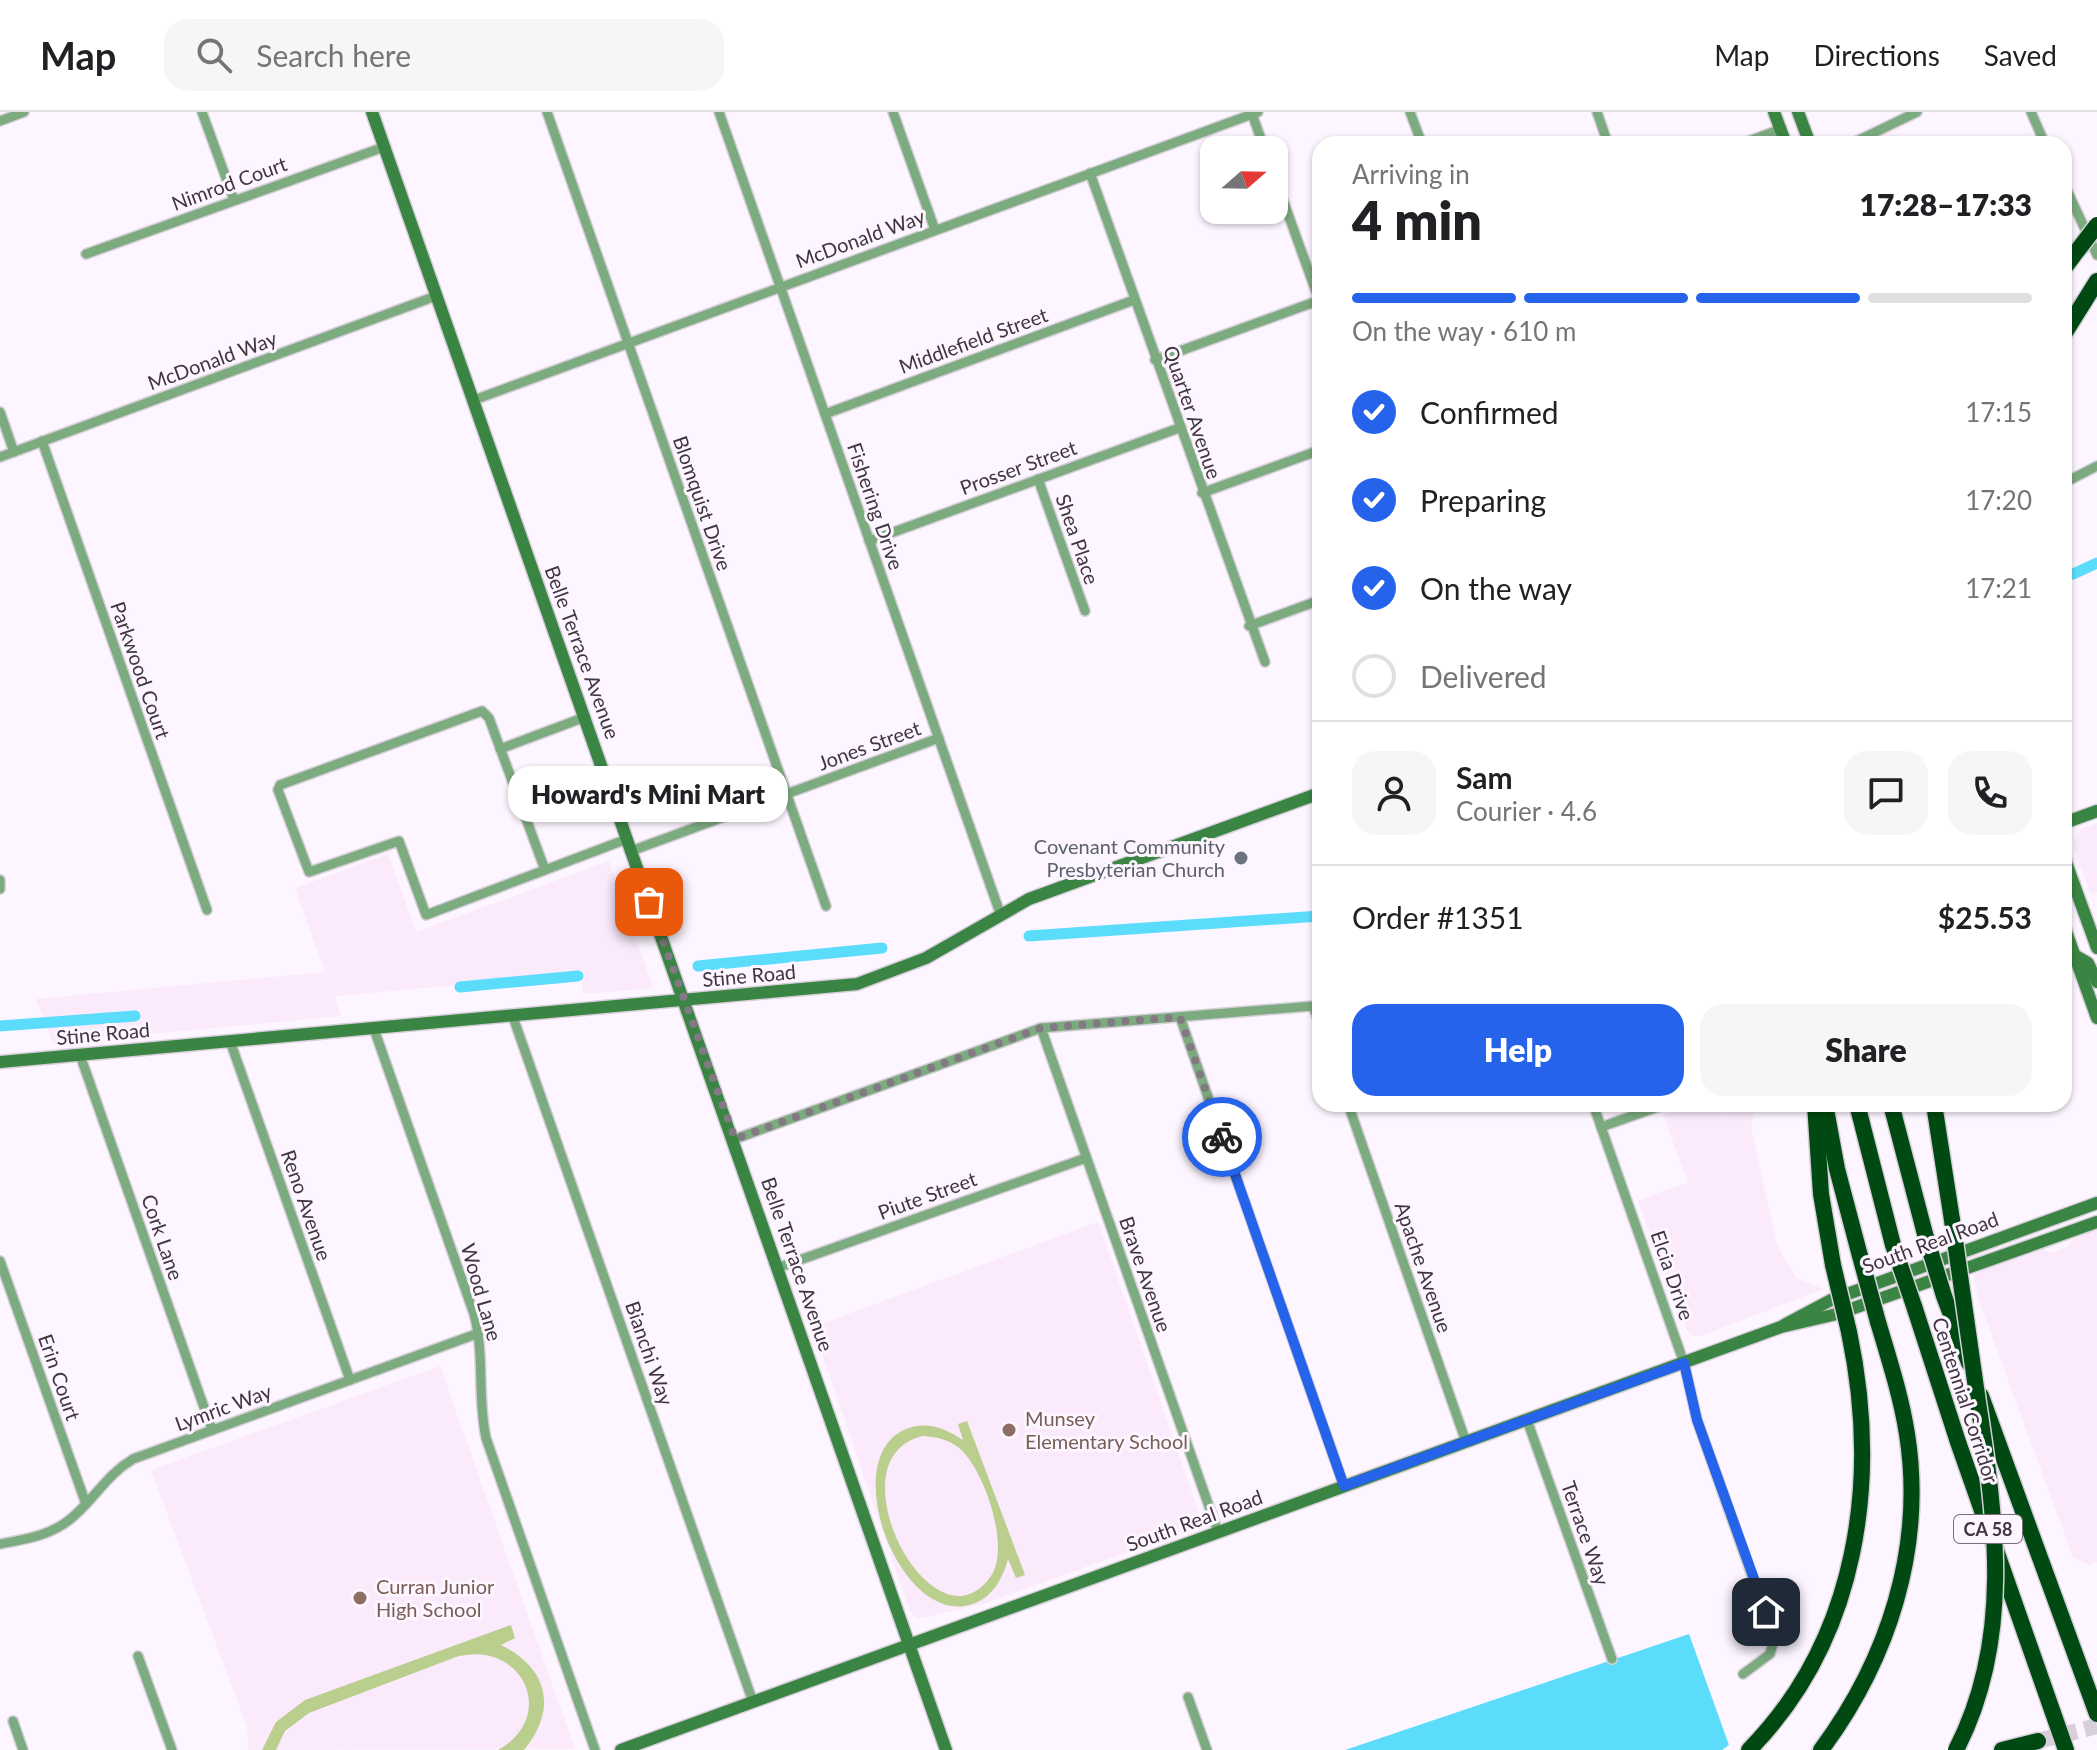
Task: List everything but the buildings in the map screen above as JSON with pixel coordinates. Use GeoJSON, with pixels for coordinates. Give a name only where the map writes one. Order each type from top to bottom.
{"type":"FeatureCollection","features":[{"type":"Feature","properties":{"kind":"highway"},"geometry":{"type":"LineString","coordinates":[[2072,258],[2097,225]]}},
{"type":"Feature","properties":{"kind":"highway"},"geometry":{"type":"LineString","coordinates":[[2072,321],[2094,285]]}},
{"type":"Feature","properties":{"kind":"highway"},"geometry":{"type":"LineString","coordinates":[[1749,1750],[1782,1711],[1816,1657],[1849,1572],[1862,1495],[1864,1440],[1858,1371],[1833,1265],[1821,1194],[1816,1112]]}},
{"type":"Feature","properties":{"kind":"highway"},"geometry":{"type":"LineString","coordinates":[[1821,1750],[1860,1692],[1894,1613],[1905,1561],[1910,1458],[1904,1416],[1837,1169],[1826,1112]]}},
{"type":"Feature","properties":{"kind":"highway","name":"Centennial Corridor"},"geometry":{"type":"LineString","coordinates":[[1859,1112],[1893,1245],[2066,1750]]}},
{"type":"Feature","properties":{"kind":"highway","name":"Centennial Corridor"},"geometry":{"type":"LineString","coordinates":[[1893,1112],[1944,1296],[2097,1714]]}},
{"type":"Feature","properties":{"kind":"highway"},"geometry":{"type":"LineString","coordinates":[[1935,1112],[1991,1485],[1996,1572],[1992,1630],[1982,1688],[1956,1750]]}},
{"type":"Feature","properties":{"kind":"highway"},"geometry":{"type":"LineString","coordinates":[[2002,1750],[2038,1741]]}},
{"type":"Feature","properties":{"kind":"street"},"geometry":{"type":"LineString","coordinates":[[0,121],[24,112]]}},
{"type":"Feature","properties":{"kind":"street"},"geometry":{"type":"LineString","coordinates":[[202,112],[234,200]]}},
{"type":"Feature","properties":{"kind":"street","name":"Belle Terrace Avenue"},"geometry":{"type":"LineString","coordinates":[[372,112],[780,1267],[946,1750]]}},
{"type":"Feature","properties":{"kind":"street","name":"Blomquist Drive"},"geometry":{"type":"LineString","coordinates":[[547,112],[826,906]]}},
{"type":"Feature","properties":{"kind":"street","name":"Fishering Drive"},"geometry":{"type":"LineString","coordinates":[[719,112],[1000,913]]}},
{"type":"Feature","properties":{"kind":"street"},"geometry":{"type":"LineString","coordinates":[[893,112],[935,230]]}},
{"type":"Feature","properties":{"kind":"street"},"geometry":{"type":"LineString","coordinates":[[1410,112],[1419,136]]}},
{"type":"Feature","properties":{"kind":"street"},"geometry":{"type":"LineString","coordinates":[[1597,112],[1605,136]]}},
{"type":"Feature","properties":{"kind":"street"},"geometry":{"type":"LineString","coordinates":[[1774,112],[1783,136]]}},
{"type":"Feature","properties":{"kind":"street"},"geometry":{"type":"LineString","coordinates":[[1798,112],[1807,136]]}},
{"type":"Feature","properties":{"kind":"street"},"geometry":{"type":"LineString","coordinates":[[1867,136],[1917,112]]}},
{"type":"Feature","properties":{"kind":"street"},"geometry":{"type":"LineString","coordinates":[[2031,112],[2042,136]]}},
{"type":"Feature","properties":{"kind":"street"},"geometry":{"type":"LineString","coordinates":[[1255,113],[1261,136]]}},
{"type":"Feature","properties":{"kind":"street","name":"McDonald Way"},"geometry":{"type":"LineString","coordinates":[[474,400],[1255,113]]}},
{"type":"Feature","properties":{"kind":"street"},"geometry":{"type":"LineString","coordinates":[[1762,136],[1781,129]]}},
{"type":"Feature","properties":{"kind":"street","name":"Nimrod Court"},"geometry":{"type":"LineString","coordinates":[[86,254],[384,147]]}},
{"type":"Feature","properties":{"kind":"street","name":"Quarter Avenue"},"geometry":{"type":"LineString","coordinates":[[1090,173],[1249,626],[1265,662]]}},
{"type":"Feature","properties":{"kind":"street"},"geometry":{"type":"LineString","coordinates":[[2072,203],[2097,255]]}},
{"type":"Feature","properties":{"kind":"street"},"geometry":{"type":"LineString","coordinates":[[1288,214],[1312,281]]}},
{"type":"Feature","properties":{"kind":"street","name":"McDonald Way"},"geometry":{"type":"LineString","coordinates":[[0,457],[436,296]]}},
{"type":"Feature","properties":{"kind":"street","name":"Middlefield Street"},"geometry":{"type":"LineString","coordinates":[[825,414],[1134,300]]}},
{"type":"Feature","properties":{"kind":"street"},"geometry":{"type":"LineString","coordinates":[[1155,360],[1312,303]]}},
{"type":"Feature","properties":{"kind":"street"},"geometry":{"type":"LineString","coordinates":[[0,412],[14,452]]}},
{"type":"Feature","properties":{"kind":"street","name":"Prosser Street"},"geometry":{"type":"LineString","coordinates":[[869,541],[1179,428]]}},
{"type":"Feature","properties":{"kind":"street","name":"Parkwood Court"},"geometry":{"type":"LineString","coordinates":[[42,441],[207,910]]}},
{"type":"Feature","properties":{"kind":"street"},"geometry":{"type":"LineString","coordinates":[[1202,493],[1312,453]]}},
{"type":"Feature","properties":{"kind":"street"},"geometry":{"type":"LineString","coordinates":[[2072,479],[2097,466]]}},
{"type":"Feature","properties":{"kind":"street","name":"Shea Place"},"geometry":{"type":"LineString","coordinates":[[1038,479],[1085,611]]}},
{"type":"Feature","properties":{"kind":"street"},"geometry":{"type":"LineString","coordinates":[[1249,626],[1312,603]]}},
{"type":"Feature","properties":{"kind":"street","name":"Jones Street"},"geometry":{"type":"LineString","coordinates":[[500,749],[489,718],[482,711],[280,785],[279,794],[309,872],[399,841],[426,915],[545,870],[786,794],[939,738]]}},
{"type":"Feature","properties":{"kind":"street"},"geometry":{"type":"LineString","coordinates":[[545,870],[500,749],[585,717]]}},
{"type":"Feature","properties":{"kind":"street","name":"Stine Road"},"geometry":{"type":"LineString","coordinates":[[0,1062],[685,1001],[831,987],[878,978],[926,958],[1000,913],[1039,895],[1312,796]]}},
{"type":"Feature","properties":{"kind":"street"},"geometry":{"type":"LineString","coordinates":[[2072,820],[2097,811]]}},
{"type":"Feature","properties":{"kind":"street"},"geometry":{"type":"LineString","coordinates":[[2072,879],[2097,948]]}},
{"type":"Feature","properties":{"kind":"street"},"geometry":{"type":"LineString","coordinates":[[0,880],[0,889]]}},
{"type":"Feature","properties":{"kind":"street"},"geometry":{"type":"LineString","coordinates":[[2072,949],[2097,1018]]}},
{"type":"Feature","properties":{"kind":"street"},"geometry":{"type":"LineString","coordinates":[[2074,955],[2088,963],[2097,982]]}},
{"type":"Feature","properties":{"kind":"street"},"geometry":{"type":"LineString","coordinates":[[735,1139],[1041,1028],[1312,1006]]}},
{"type":"Feature","properties":{"kind":"street","name":"Bianchi Way"},"geometry":{"type":"LineString","coordinates":[[513,1017],[753,1702]]}},
{"type":"Feature","properties":{"kind":"street"},"geometry":{"type":"LineString","coordinates":[[1180,1017],[1344,1486]]}},
{"type":"Feature","properties":{"kind":"street","name":"Brave Avenue"},"geometry":{"type":"LineString","coordinates":[[1041,1028],[1218,1532]]}},
{"type":"Feature","properties":{"kind":"street","name":"Wood Lane"},"geometry":{"type":"LineString","coordinates":[[374,1029],[479,1333],[480,1401],[486,1438],[595,1750]]}},
{"type":"Feature","properties":{"kind":"street","name":"Reno Avenue"},"geometry":{"type":"LineString","coordinates":[[230,1041],[350,1380]]}},
{"type":"Feature","properties":{"kind":"street","name":"Cork Lane"},"geometry":{"type":"LineString","coordinates":[[80,1055],[212,1430]]}},
{"type":"Feature","properties":{"kind":"street","name":"Apache Avenue"},"geometry":{"type":"LineString","coordinates":[[1351,1112],[1466,1442]]}},
{"type":"Feature","properties":{"kind":"street","name":"Elcia Drive"},"geometry":{"type":"LineString","coordinates":[[1596,1112],[1684,1363],[1697,1420],[1761,1601],[1776,1632],[1770,1654],[1743,1674]]}},
{"type":"Feature","properties":{"kind":"street"},"geometry":{"type":"LineString","coordinates":[[1601,1127],[1643,1112]]}},
{"type":"Feature","properties":{"kind":"street","name":"Piute Street"},"geometry":{"type":"LineString","coordinates":[[780,1267],[1086,1158]]}},
{"type":"Feature","properties":{"kind":"street","name":"South Real Road"},"geometry":{"type":"LineString","coordinates":[[1781,1327],[1819,1304],[2097,1203]]}},
{"type":"Feature","properties":{"kind":"street","name":"South Real Road"},"geometry":{"type":"LineString","coordinates":[[621,1750],[1781,1327],[1837,1314],[2097,1222]]}},
{"type":"Feature","properties":{"kind":"street","name":"Erin Court"},"geometry":{"type":"LineString","coordinates":[[0,1261],[86,1504]]}},
{"type":"Feature","properties":{"kind":"street","name":"Lymric Way"},"geometry":{"type":"LineString","coordinates":[[0,1544],[48,1533],[86,1504],[118,1468],[212,1430],[479,1333]]}},
{"type":"Feature","properties":{"kind":"street","name":"Terrace Way"},"geometry":{"type":"LineString","coordinates":[[1527,1420],[1612,1659]]}},
{"type":"Feature","properties":{"kind":"street"},"geometry":{"type":"LineString","coordinates":[[138,1656],[172,1750]]}},
{"type":"Feature","properties":{"kind":"street"},"geometry":{"type":"LineString","coordinates":[[1188,1697],[1207,1750]]}},
{"type":"Feature","properties":{"kind":"street"},"geometry":{"type":"LineString","coordinates":[[13,1721],[23,1750]]}},
{"type":"Feature","properties":{"kind":"shaded area"},"geometry":{"type":"Polygon","coordinates":[[[2097,823],[2097,892],[2091,894],[2073,844],[2081,829],[2097,823]]]}},
{"type":"Feature","properties":{"kind":"shaded area"},"geometry":{"type":"Polygon","coordinates":[[[388,854],[416,932],[609,861],[653,988],[583,994],[581,974],[335,996],[341,1016],[53,1043],[36,999],[325,972],[295,888],[388,854]]]}},
{"type":"Feature","properties":{"kind":"shaded area"},"geometry":{"type":"Polygon","coordinates":[[[1671,1112],[1754,1112],[1751,1127],[1777,1245],[1796,1278],[1824,1289],[1700,1336],[1692,1335],[1685,1327],[1638,1201],[1688,1182],[1663,1115],[1671,1112]]]}},
{"type":"Feature","properties":{"kind":"shaded area","name":"Munsey Elementary School"},"geometry":{"type":"Polygon","coordinates":[[[1098,1222],[1201,1519],[1193,1528],[986,1603],[917,1619],[910,1611],[813,1327],[1098,1222]]]}},
{"type":"Feature","properties":{"kind":"shaded area"},"geometry":{"type":"Polygon","coordinates":[[[2097,1230],[2097,1562],[2089,1565],[2073,1557],[1978,1298],[1974,1273],[2044,1249],[2050,1253],[2068,1247],[2074,1239],[2097,1230]]]}},
{"type":"Feature","properties":{"kind":"shaded area","name":"Curran Junior High School"},"geometry":{"type":"Polygon","coordinates":[[[440,1366],[575,1749],[248,1750],[247,1726],[151,1470],[440,1366]]]}},
{"type":"Feature","properties":{"kind":"green space"},"geometry":{"type":"Polygon","coordinates":[[[967,1421],[1025,1575],[1016,1578],[1008,1559],[994,1589],[981,1600],[965,1606],[940,1603],[917,1587],[898,1562],[884,1532],[877,1500],[877,1470],[886,1445],[906,1429],[921,1426],[942,1429],[963,1440],[958,1424],[967,1421]],[[923,1436],[896,1452],[886,1479],[888,1512],[900,1545],[919,1574],[943,1592],[968,1595],[991,1576],[996,1563],[998,1547],[992,1508],[968,1457],[950,1442],[923,1436]]]}},
{"type":"Feature","properties":{"kind":"green space"},"geometry":{"type":"Polygon","coordinates":[[[511,1625],[515,1638],[501,1645],[529,1665],[543,1691],[541,1720],[524,1750],[498,1750],[516,1736],[526,1719],[529,1701],[525,1684],[514,1670],[499,1659],[479,1654],[456,1657],[309,1713],[285,1731],[276,1750],[262,1750],[276,1722],[305,1700],[511,1625]]]}},
{"type":"Feature","properties":{"kind":"water"},"geometry":{"type":"Polygon","coordinates":[[[1689,1634],[1729,1745],[1722,1750],[1345,1750],[1689,1634]]]}},
{"type":"Feature","properties":{"kind":"waterway"},"geometry":{"type":"LineString","coordinates":[[2073,574],[2097,563]]}},
{"type":"Feature","properties":{"kind":"waterway"},"geometry":{"type":"LineString","coordinates":[[1029,936],[1312,917]]}},
{"type":"Feature","properties":{"kind":"waterway"},"geometry":{"type":"LineString","coordinates":[[698,966],[882,948]]}},
{"type":"Feature","properties":{"kind":"waterway"},"geometry":{"type":"LineString","coordinates":[[460,987],[578,976]]}},
{"type":"Feature","properties":{"kind":"waterway"},"geometry":{"type":"LineString","coordinates":[[0,1026],[135,1016]]}},
{"type":"Feature","properties":{"kind":"tunnel"},"geometry":{"type":"LineString","coordinates":[[2038,1741],[2097,1726]]}},
{"type":"Feature","properties":{"kind":"way so far"},"geometry":{"type":"LineString","coordinates":[[649,902],[735,1139],[1041,1028],[1180,1017],[1222,1137]]}},
{"type":"Feature","properties":{"kind":"place","name":"Covenant Community Presbyterian Church"},"geometry":{"type":"Point","coordinates":[1241,858]}},
{"type":"Feature","properties":{"kind":"place","name":"Howard's Mini Mart"},"geometry":{"type":"Point","coordinates":[649,902]}},
{"type":"Feature","properties":{"kind":"place","name":"Munsey Elementary School"},"geometry":{"type":"Point","coordinates":[1009,1430]}},
{"type":"Feature","properties":{"kind":"place","name":"Curran Junior High School"},"geometry":{"type":"Point","coordinates":[360,1598]}},
{"type":"Feature","properties":{"kind":"route"},"geometry":{"type":"LineString","coordinates":[[1222,1137],[1344,1486],[1684,1363],[1697,1420],[1766,1612]]}}]}
